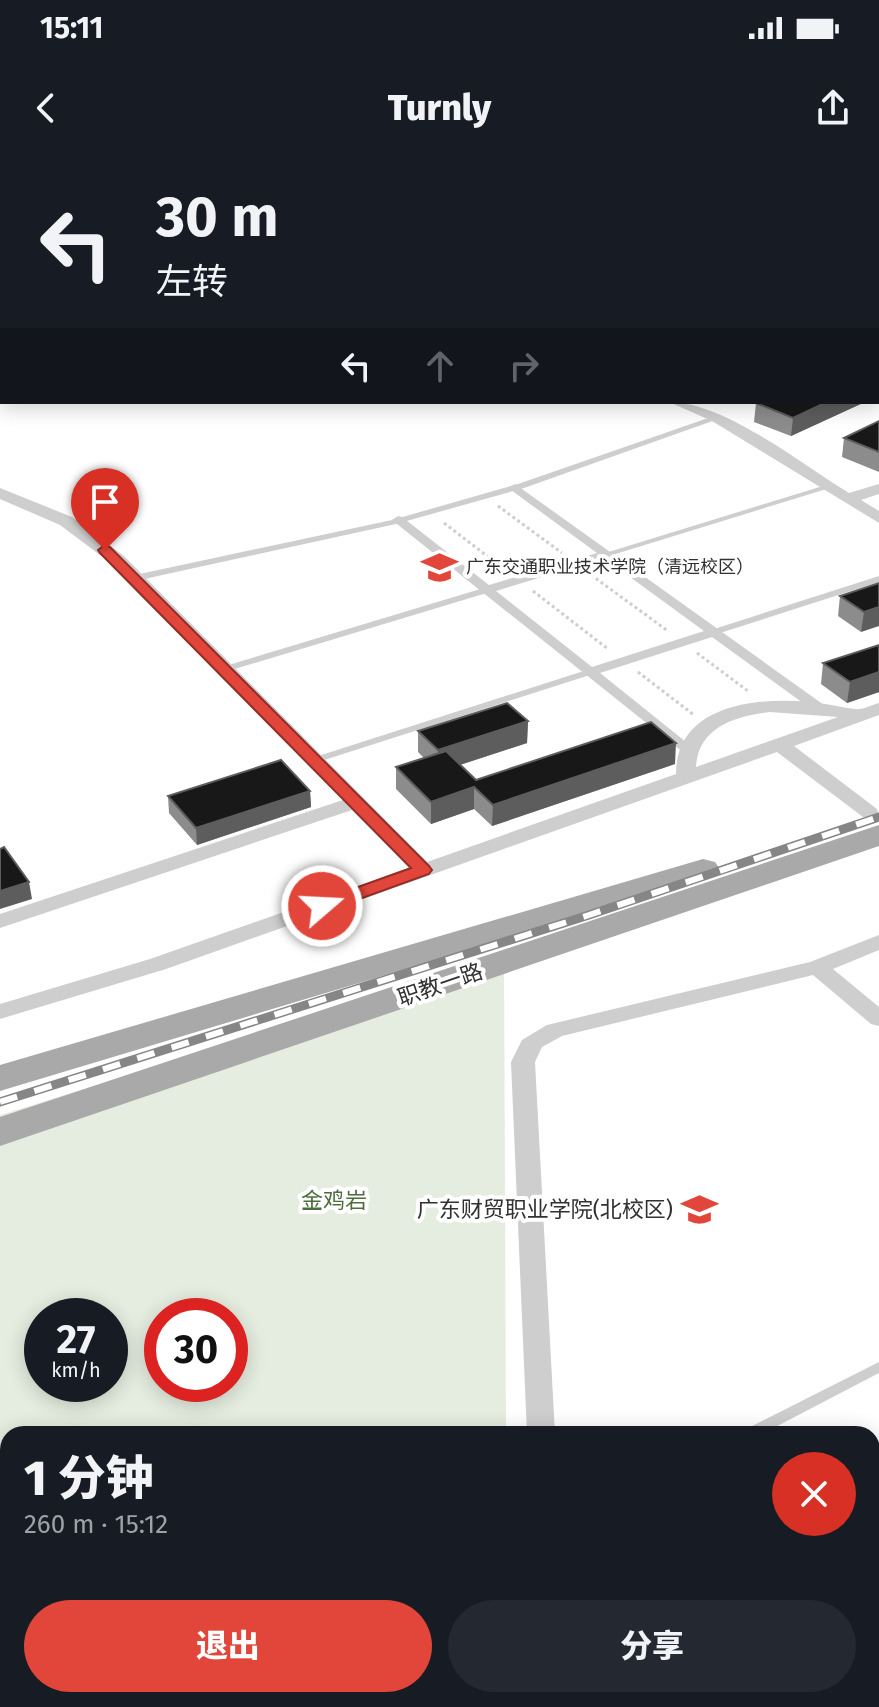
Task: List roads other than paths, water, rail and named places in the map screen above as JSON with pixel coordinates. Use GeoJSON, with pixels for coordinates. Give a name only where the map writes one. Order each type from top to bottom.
{"type":"FeatureCollection","features":[{"type":"Feature","properties":{"kind":"main road","name":"职教一路"},"geometry":{"type":"LineString","coordinates":[[0,1078],[876,819]]}},
{"type":"Feature","properties":{"kind":"main road","name":"职教一路"},"geometry":{"type":"LineString","coordinates":[[0,1132],[876,819]]}},
{"type":"Feature","properties":{"kind":"street"},"geometry":{"type":"LineString","coordinates":[[682,404],[717,418],[879,518]]}},
{"type":"Feature","properties":{"kind":"street"},"geometry":{"type":"LineString","coordinates":[[515,488],[819,708]]}},
{"type":"Feature","properties":{"kind":"street"},"geometry":{"type":"LineString","coordinates":[[849,498],[879,489]]}},
{"type":"Feature","properties":{"kind":"street"},"geometry":{"type":"LineString","coordinates":[[0,493],[66,521],[92,539],[135,578],[423,870]]}},
{"type":"Feature","properties":{"kind":"street"},"geometry":{"type":"LineString","coordinates":[[398,520],[689,750]]}},
{"type":"Feature","properties":{"kind":"street"},"geometry":{"type":"LineString","coordinates":[[487,590],[606,554]]}},
{"type":"Feature","properties":{"kind":"street"},"geometry":{"type":"LineString","coordinates":[[590,672],[714,632]]}},
{"type":"Feature","properties":{"kind":"street"},"geometry":{"type":"LineString","coordinates":[[686,777],[691,742],[708,727],[734,714],[770,706],[869,712]]}},
{"type":"Feature","properties":{"kind":"street"},"geometry":{"type":"LineString","coordinates":[[0,1012],[158,964],[869,712]]}},
{"type":"Feature","properties":{"kind":"street"},"geometry":{"type":"LineString","coordinates":[[780,744],[876,819]]}},
{"type":"Feature","properties":{"kind":"street"},"geometry":{"type":"LineString","coordinates":[[0,921],[356,802]]}},
{"type":"Feature","properties":{"kind":"street"},"geometry":{"type":"LineString","coordinates":[[541,1426],[523,1062],[526,1048],[540,1036],[555,1030],[817,967],[879,942]]}},
{"type":"Feature","properties":{"kind":"street"},"geometry":{"type":"LineString","coordinates":[[817,967],[879,1019]]}},
{"type":"Feature","properties":{"kind":"lane"},"geometry":{"type":"LineString","coordinates":[[135,578],[398,520],[515,488],[717,418]]}},
{"type":"Feature","properties":{"kind":"lane"},"geometry":{"type":"LineString","coordinates":[[606,554],[829,487]]}},
{"type":"Feature","properties":{"kind":"lane"},"geometry":{"type":"LineString","coordinates":[[714,632],[879,579]]}},
{"type":"Feature","properties":{"kind":"lane"},"geometry":{"type":"LineString","coordinates":[[225,669],[487,590]]}},
{"type":"Feature","properties":{"kind":"lane"},"geometry":{"type":"LineString","coordinates":[[315,760],[590,672]]}},
{"type":"Feature","properties":{"kind":"lane"},"geometry":{"type":"LineString","coordinates":[[765,1426],[879,1367]]}},
{"type":"Feature","properties":{"kind":"railway"},"geometry":{"type":"LineString","coordinates":[[0,1102],[589,915],[879,817]]}},
{"type":"Feature","properties":{"kind":"place","name":"广东交通职业技术学院（清远校区）"},"geometry":{"type":"Point","coordinates":[440,567]}},
{"type":"Feature","properties":{"kind":"place","name":"广东财贸职业学院(北校区)"},"geometry":{"type":"Point","coordinates":[699,1209]}},
{"type":"Feature","properties":{"kind":"park label","name":"金鸡岩"},"geometry":{"type":"Point","coordinates":[334,1200]}}]}
